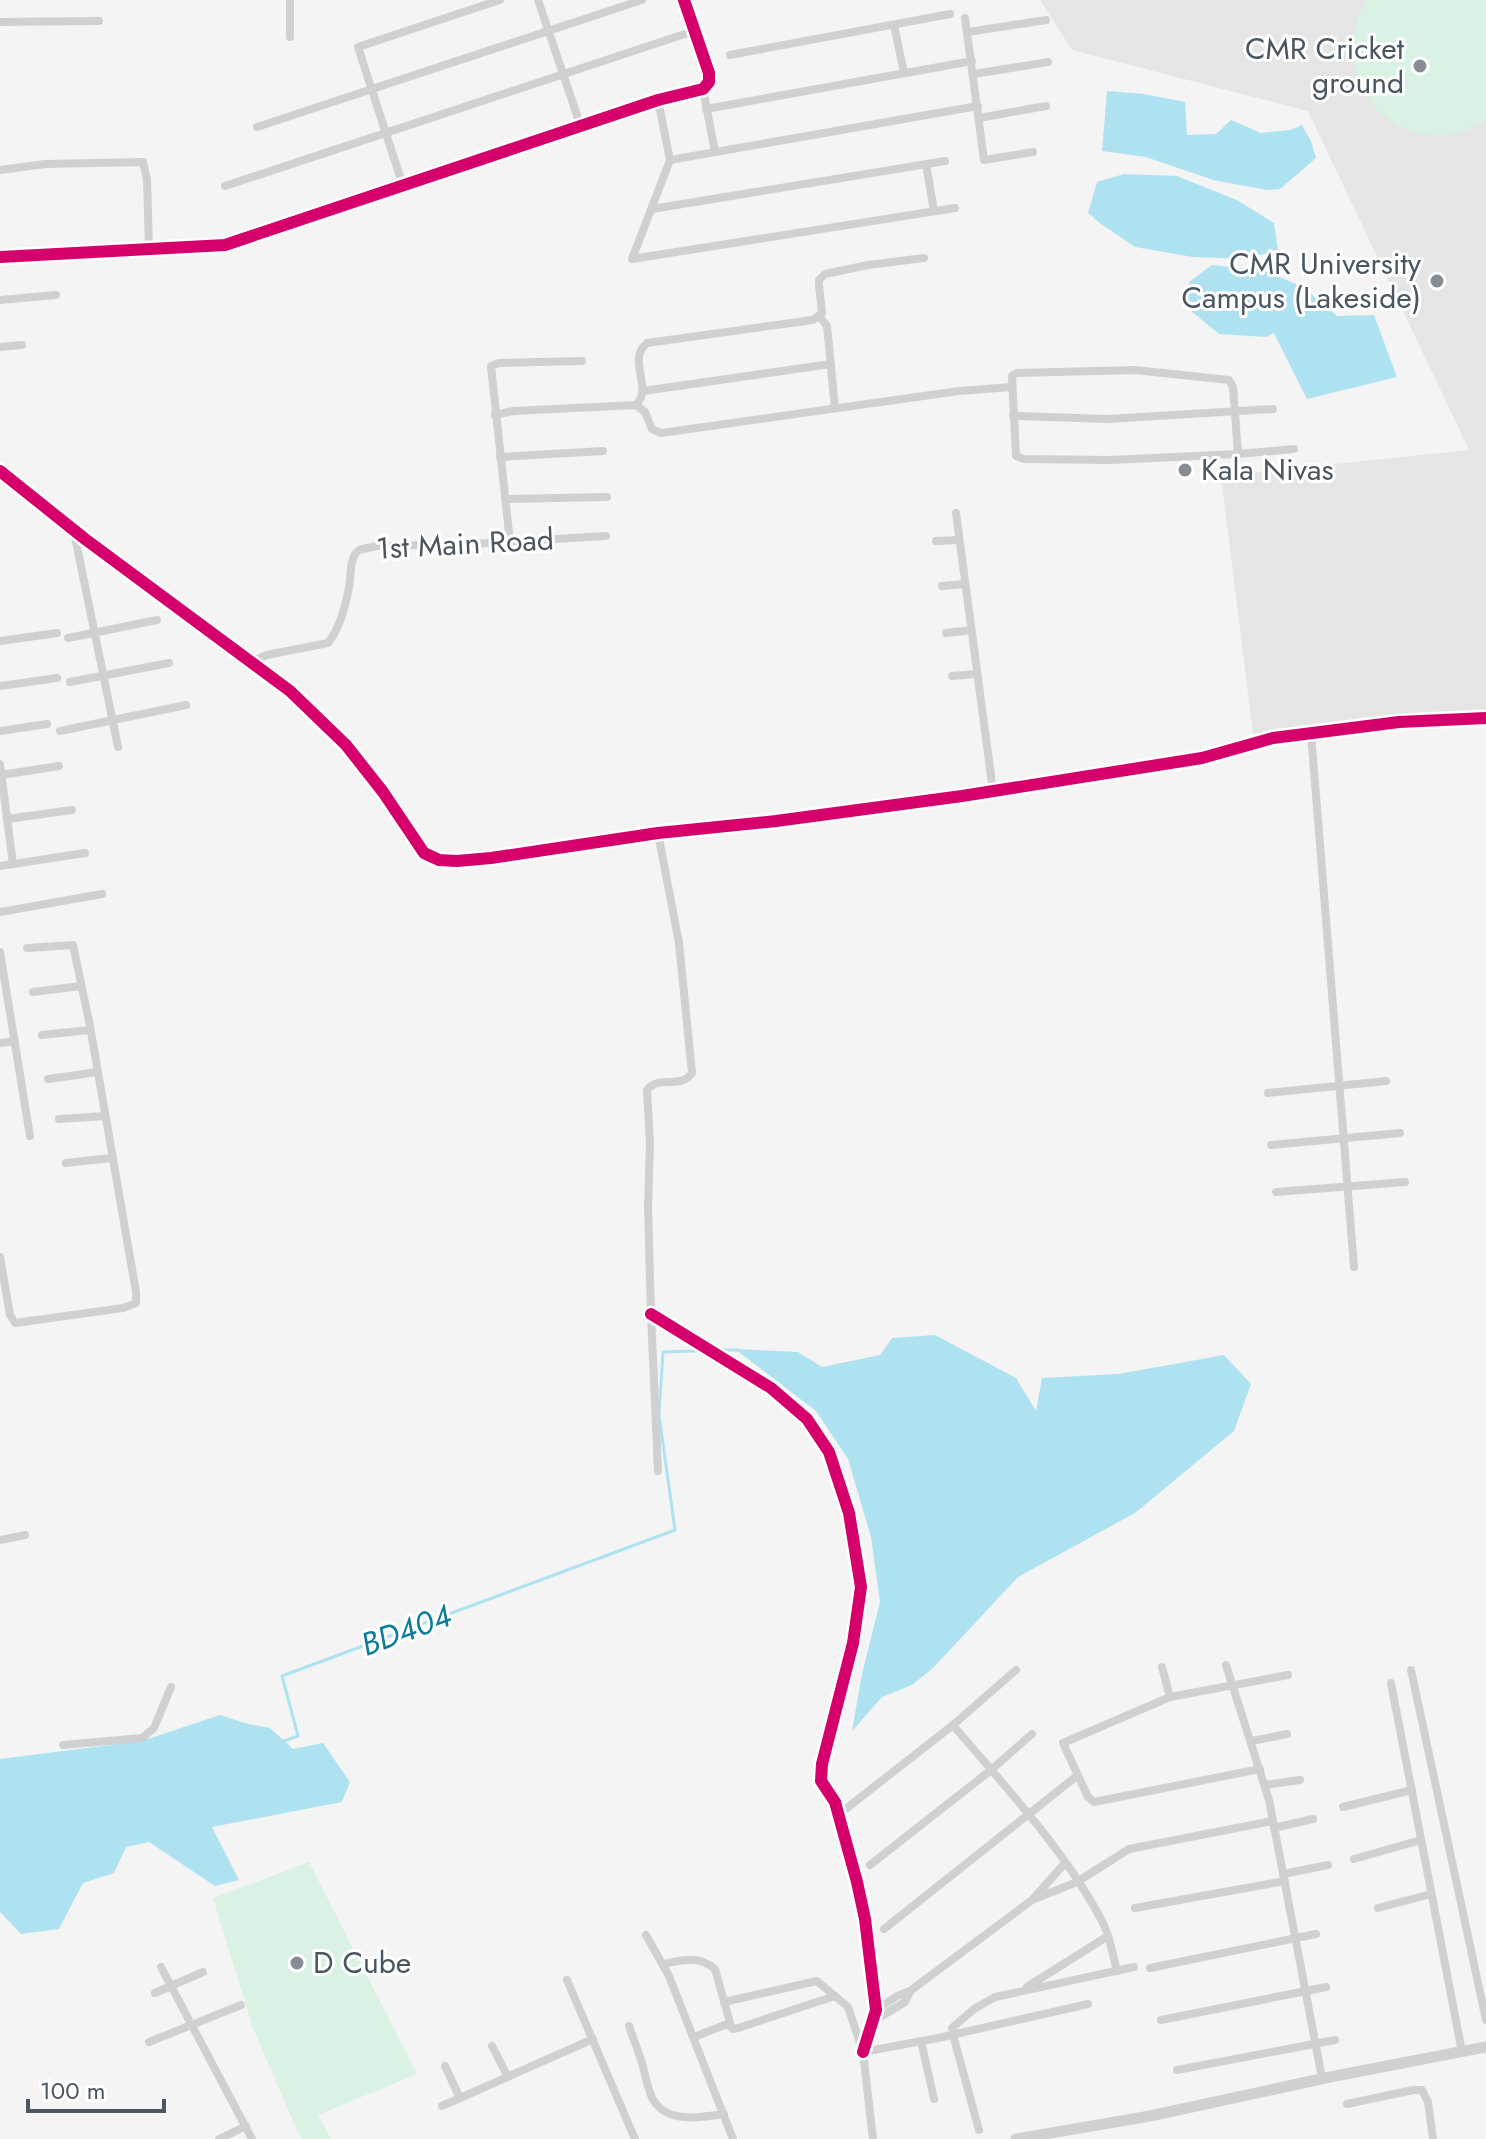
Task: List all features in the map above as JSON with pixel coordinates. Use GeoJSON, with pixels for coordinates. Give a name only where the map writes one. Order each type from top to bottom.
{"type":"FeatureCollection","features":[{"type":"Feature","properties":{"kind":"street"},"geometry":{"type":"LineString","coordinates":[[290,0],[290,37]]}},
{"type":"Feature","properties":{"kind":"street"},"geometry":{"type":"LineString","coordinates":[[403,186],[358,47],[500,0]]}},
{"type":"Feature","properties":{"kind":"street"},"geometry":{"type":"LineString","coordinates":[[538,0],[581,127]]}},
{"type":"Feature","properties":{"kind":"street"},"geometry":{"type":"LineString","coordinates":[[257,127],[642,0]]}},
{"type":"Feature","properties":{"kind":"street"},"geometry":{"type":"LineString","coordinates":[[0,257],[225,245],[658,100],[703,89],[709,82],[709,73],[684,0]]}},
{"type":"Feature","properties":{"kind":"street"},"geometry":{"type":"LineString","coordinates":[[730,55],[950,14]]}},
{"type":"Feature","properties":{"kind":"street"},"geometry":{"type":"LineString","coordinates":[[965,18],[984,160],[1033,152]]}},
{"type":"Feature","properties":{"kind":"street"},"geometry":{"type":"LineString","coordinates":[[968,32],[1046,20]]}},
{"type":"Feature","properties":{"kind":"street"},"geometry":{"type":"LineString","coordinates":[[0,22],[99,21]]}},
{"type":"Feature","properties":{"kind":"street"},"geometry":{"type":"LineString","coordinates":[[894,25],[904,73]]}},
{"type":"Feature","properties":{"kind":"street"},"geometry":{"type":"LineString","coordinates":[[225,186],[694,31]]}},
{"type":"Feature","properties":{"kind":"street"},"geometry":{"type":"LineString","coordinates":[[706,109],[972,61]]}},
{"type":"Feature","properties":{"kind":"street"},"geometry":{"type":"LineString","coordinates":[[974,74],[1048,62]]}},
{"type":"Feature","properties":{"kind":"street"},"geometry":{"type":"LineString","coordinates":[[703,89],[715,152]]}},
{"type":"Feature","properties":{"kind":"street"},"geometry":{"type":"LineString","coordinates":[[658,100],[670,160],[632,259],[955,208]]}},
{"type":"Feature","properties":{"kind":"street"},"geometry":{"type":"LineString","coordinates":[[670,160],[978,106]]}},
{"type":"Feature","properties":{"kind":"street"},"geometry":{"type":"LineString","coordinates":[[979,118],[1046,106]]}},
{"type":"Feature","properties":{"kind":"street"},"geometry":{"type":"LineString","coordinates":[[652,209],[945,161]]}},
{"type":"Feature","properties":{"kind":"street"},"geometry":{"type":"LineString","coordinates":[[0,170],[45,164],[143,162],[147,179],[149,249]]}},
{"type":"Feature","properties":{"kind":"street"},"geometry":{"type":"LineString","coordinates":[[926,164],[934,211]]}},
{"type":"Feature","properties":{"kind":"street"},"geometry":{"type":"LineString","coordinates":[[636,405],[643,391],[638,355],[647,343],[813,320],[822,313],[819,280],[825,274],[924,258]]}},
{"type":"Feature","properties":{"kind":"street"},"geometry":{"type":"LineString","coordinates":[[0,300],[56,295]]}},
{"type":"Feature","properties":{"kind":"street"},"geometry":{"type":"LineString","coordinates":[[819,316],[827,326],[835,408]]}},
{"type":"Feature","properties":{"kind":"street"},"geometry":{"type":"LineString","coordinates":[[0,347],[22,345]]}},
{"type":"Feature","properties":{"kind":"street"},"geometry":{"type":"LineString","coordinates":[[510,542],[491,366],[499,363],[582,361]]}},
{"type":"Feature","properties":{"kind":"street"},"geometry":{"type":"LineString","coordinates":[[643,391],[831,364]]}},
{"type":"Feature","properties":{"kind":"street"},"geometry":{"type":"LineString","coordinates":[[1238,454],[1233,387],[1226,378],[1135,370],[1017,373],[1012,376],[1014,451],[1019,458],[1111,460],[1238,454],[1294,449]]}},
{"type":"Feature","properties":{"kind":"street"},"geometry":{"type":"LineString","coordinates":[[495,415],[513,411],[636,405],[645,412],[652,429],[661,433],[959,391],[1012,387]]}},
{"type":"Feature","properties":{"kind":"street"},"geometry":{"type":"LineString","coordinates":[[1013,416],[1108,419],[1273,409]]}},
{"type":"Feature","properties":{"kind":"street"},"geometry":{"type":"LineString","coordinates":[[500,457],[603,451]]}},
{"type":"Feature","properties":{"kind":"street"},"geometry":{"type":"LineString","coordinates":[[0,471],[290,691],[346,745],[383,792],[424,853],[432,858],[457,861],[491,858],[658,833],[776,821],[1202,758],[1273,738],[1399,722],[1486,718]]}},
{"type":"Feature","properties":{"kind":"street"},"geometry":{"type":"LineString","coordinates":[[505,499],[607,497]]}},
{"type":"Feature","properties":{"kind":"street"},"geometry":{"type":"LineString","coordinates":[[956,513],[993,791]]}},
{"type":"Feature","properties":{"kind":"street"},"geometry":{"type":"LineString","coordinates":[[74,530],[118,747]]}},
{"type":"Feature","properties":{"kind":"street","name":"1st Main Road"},"geometry":{"type":"LineString","coordinates":[[251,662],[267,655],[328,643],[340,621],[350,586],[353,559],[361,549],[606,536]]}},
{"type":"Feature","properties":{"kind":"street"},"geometry":{"type":"LineString","coordinates":[[936,541],[959,540]]}},
{"type":"Feature","properties":{"kind":"street"},"geometry":{"type":"LineString","coordinates":[[942,586],[965,584]]}},
{"type":"Feature","properties":{"kind":"street"},"geometry":{"type":"LineString","coordinates":[[68,638],[157,620]]}},
{"type":"Feature","properties":{"kind":"street"},"geometry":{"type":"LineString","coordinates":[[946,633],[971,630]]}},
{"type":"Feature","properties":{"kind":"street"},"geometry":{"type":"LineString","coordinates":[[0,641],[57,633]]}},
{"type":"Feature","properties":{"kind":"street"},"geometry":{"type":"LineString","coordinates":[[70,682],[169,663]]}},
{"type":"Feature","properties":{"kind":"street"},"geometry":{"type":"LineString","coordinates":[[952,676],[976,674]]}},
{"type":"Feature","properties":{"kind":"street"},"geometry":{"type":"LineString","coordinates":[[0,686],[57,678]]}},
{"type":"Feature","properties":{"kind":"street"},"geometry":{"type":"LineString","coordinates":[[60,731],[186,705]]}},
{"type":"Feature","properties":{"kind":"street"},"geometry":{"type":"LineString","coordinates":[[0,731],[47,724]]}},
{"type":"Feature","properties":{"kind":"street"},"geometry":{"type":"LineString","coordinates":[[1311,733],[1354,1267]]}},
{"type":"Feature","properties":{"kind":"street"},"geometry":{"type":"LineString","coordinates":[[0,764],[13,864]]}},
{"type":"Feature","properties":{"kind":"street"},"geometry":{"type":"LineString","coordinates":[[1,775],[59,766]]}},
{"type":"Feature","properties":{"kind":"street"},"geometry":{"type":"LineString","coordinates":[[7,819],[72,810]]}},
{"type":"Feature","properties":{"kind":"street"},"geometry":{"type":"LineString","coordinates":[[658,833],[679,943],[692,1073],[684,1081],[657,1082],[647,1090],[651,1314],[658,1471]]}},
{"type":"Feature","properties":{"kind":"street"},"geometry":{"type":"LineString","coordinates":[[0,866],[85,853]]}},
{"type":"Feature","properties":{"kind":"street"},"geometry":{"type":"LineString","coordinates":[[0,912],[102,894]]}},
{"type":"Feature","properties":{"kind":"street"},"geometry":{"type":"LineString","coordinates":[[0,1257],[10,1315],[15,1323],[133,1305],[137,1299],[73,945],[27,948]]}},
{"type":"Feature","properties":{"kind":"street"},"geometry":{"type":"LineString","coordinates":[[0,952],[30,1136]]}},
{"type":"Feature","properties":{"kind":"street"},"geometry":{"type":"LineString","coordinates":[[33,992],[81,986]]}},
{"type":"Feature","properties":{"kind":"street"},"geometry":{"type":"LineString","coordinates":[[42,1035],[90,1030]]}},
{"type":"Feature","properties":{"kind":"street"},"geometry":{"type":"LineString","coordinates":[[0,1043],[15,1041]]}},
{"type":"Feature","properties":{"kind":"street"},"geometry":{"type":"LineString","coordinates":[[48,1079],[98,1072]]}},
{"type":"Feature","properties":{"kind":"street"},"geometry":{"type":"LineString","coordinates":[[1268,1093],[1386,1081]]}},
{"type":"Feature","properties":{"kind":"street"},"geometry":{"type":"LineString","coordinates":[[59,1119],[105,1116]]}},
{"type":"Feature","properties":{"kind":"street"},"geometry":{"type":"LineString","coordinates":[[1271,1145],[1400,1133]]}},
{"type":"Feature","properties":{"kind":"street"},"geometry":{"type":"LineString","coordinates":[[66,1163],[111,1158]]}},
{"type":"Feature","properties":{"kind":"street"},"geometry":{"type":"LineString","coordinates":[[1276,1192],[1405,1182]]}},
{"type":"Feature","properties":{"kind":"street"},"geometry":{"type":"LineString","coordinates":[[651,1314],[771,1388],[807,1419],[829,1452],[849,1513],[861,1587],[853,1643],[822,1764],[821,1781],[835,1802],[865,1919],[876,2010],[863,2052]]}},
{"type":"Feature","properties":{"kind":"street"},"geometry":{"type":"LineString","coordinates":[[0,1540],[25,1535]]}},
{"type":"Feature","properties":{"kind":"street"},"geometry":{"type":"LineString","coordinates":[[1226,1665],[1265,1785],[1322,2078]]}},
{"type":"Feature","properties":{"kind":"street"},"geometry":{"type":"LineString","coordinates":[[1162,1667],[1170,1697]]}},
{"type":"Feature","properties":{"kind":"street"},"geometry":{"type":"LineString","coordinates":[[838,1815],[953,1725],[1016,1670]]}},
{"type":"Feature","properties":{"kind":"street"},"geometry":{"type":"LineString","coordinates":[[1411,1670],[1486,2020]]}},
{"type":"Feature","properties":{"kind":"street"},"geometry":{"type":"LineString","coordinates":[[1260,1769],[1094,1802],[1088,1797],[1063,1743],[1170,1697],[1288,1675]]}},
{"type":"Feature","properties":{"kind":"street"},"geometry":{"type":"LineString","coordinates":[[1391,1683],[1462,2052]]}},
{"type":"Feature","properties":{"kind":"street"},"geometry":{"type":"LineString","coordinates":[[63,1745],[142,1738],[154,1728],[171,1687]]}},
{"type":"Feature","properties":{"kind":"street"},"geometry":{"type":"LineString","coordinates":[[953,1725],[1065,1863],[1104,1925],[1117,1971]]}},
{"type":"Feature","properties":{"kind":"street"},"geometry":{"type":"LineString","coordinates":[[870,1865],[1032,1734]]}},
{"type":"Feature","properties":{"kind":"street"},"geometry":{"type":"LineString","coordinates":[[1252,1741],[1287,1734]]}},
{"type":"Feature","properties":{"kind":"street"},"geometry":{"type":"LineString","coordinates":[[884,1929],[1078,1775]]}},
{"type":"Feature","properties":{"kind":"street"},"geometry":{"type":"LineString","coordinates":[[1265,1785],[1300,1780]]}},
{"type":"Feature","properties":{"kind":"street"},"geometry":{"type":"LineString","coordinates":[[1343,1807],[1412,1790]]}},
{"type":"Feature","properties":{"kind":"street"},"geometry":{"type":"LineString","coordinates":[[1032,1900],[1077,1882],[1129,1849],[1313,1819]]}},
{"type":"Feature","properties":{"kind":"street"},"geometry":{"type":"LineString","coordinates":[[1354,1859],[1421,1840]]}},
{"type":"Feature","properties":{"kind":"street"},"geometry":{"type":"LineString","coordinates":[[876,2010],[910,1991],[1032,1900],[1065,1863]]}},
{"type":"Feature","properties":{"kind":"street"},"geometry":{"type":"LineString","coordinates":[[1135,1908],[1284,1878],[1328,1865]]}},
{"type":"Feature","properties":{"kind":"street"},"geometry":{"type":"LineString","coordinates":[[1378,1908],[1431,1894]]}},
{"type":"Feature","properties":{"kind":"street"},"geometry":{"type":"LineString","coordinates":[[1150,1968],[1316,1934]]}},
{"type":"Feature","properties":{"kind":"street"},"geometry":{"type":"LineString","coordinates":[[646,1935],[663,1964],[733,2139]]}},
{"type":"Feature","properties":{"kind":"street"},"geometry":{"type":"LineString","coordinates":[[1022,1991],[1108,1936]]}},
{"type":"Feature","properties":{"kind":"street"},"geometry":{"type":"LineString","coordinates":[[663,1964],[693,1958],[712,1965],[731,2026]]}},
{"type":"Feature","properties":{"kind":"street"},"geometry":{"type":"LineString","coordinates":[[161,1967],[252,2139]]}},
{"type":"Feature","properties":{"kind":"street"},"geometry":{"type":"LineString","coordinates":[[953,2032],[986,2001],[995,1997],[1134,1967]]}},
{"type":"Feature","properties":{"kind":"street"},"geometry":{"type":"LineString","coordinates":[[155,1993],[203,1972]]}},
{"type":"Feature","properties":{"kind":"street"},"geometry":{"type":"LineString","coordinates":[[567,1980],[635,2139]]}},
{"type":"Feature","properties":{"kind":"street"},"geometry":{"type":"LineString","coordinates":[[724,2002],[817,1981],[848,2007],[863,2052],[873,2139]]}},
{"type":"Feature","properties":{"kind":"street"},"geometry":{"type":"LineString","coordinates":[[1161,2020],[1326,1987]]}},
{"type":"Feature","properties":{"kind":"street"},"geometry":{"type":"LineString","coordinates":[[872,2022],[905,2002],[910,1991]]}},
{"type":"Feature","properties":{"kind":"street"},"geometry":{"type":"LineString","coordinates":[[694,2037],[727,2024],[733,2029],[738,2028],[835,1996]]}},
{"type":"Feature","properties":{"kind":"street"},"geometry":{"type":"LineString","coordinates":[[863,2052],[1088,2004]]}},
{"type":"Feature","properties":{"kind":"street"},"geometry":{"type":"LineString","coordinates":[[149,2042],[241,2005]]}},
{"type":"Feature","properties":{"kind":"street"},"geometry":{"type":"LineString","coordinates":[[629,2026],[643,2066],[648,2093],[665,2112],[686,2117],[724,2114]]}},
{"type":"Feature","properties":{"kind":"street"},"geometry":{"type":"LineString","coordinates":[[953,2032],[979,2130]]}},
{"type":"Feature","properties":{"kind":"street"},"geometry":{"type":"LineString","coordinates":[[442,2106],[593,2039]]}},
{"type":"Feature","properties":{"kind":"street"},"geometry":{"type":"LineString","coordinates":[[1177,2070],[1335,2040]]}},
{"type":"Feature","properties":{"kind":"street"},"geometry":{"type":"LineString","coordinates":[[921,2041],[934,2099]]}},
{"type":"Feature","properties":{"kind":"street"},"geometry":{"type":"LineString","coordinates":[[492,2046],[508,2077]]}},
{"type":"Feature","properties":{"kind":"street"},"geometry":{"type":"LineString","coordinates":[[1016,2139],[1150,2116],[1322,2078],[1486,2047]]}},
{"type":"Feature","properties":{"kind":"street"},"geometry":{"type":"LineString","coordinates":[[445,2066],[460,2098]]}},
{"type":"Feature","properties":{"kind":"street"},"geometry":{"type":"LineString","coordinates":[[1347,2104],[1422,2090],[1428,2102],[1433,2139]]}},
{"type":"Feature","properties":{"kind":"street"},"geometry":{"type":"LineString","coordinates":[[219,2139],[246,2126]]}},
{"type":"Feature","properties":{"kind":"shaded area","name":"CMR University Campus (Lakeside)"},"geometry":{"type":"Polygon","coordinates":[[[1040,0],[1486,0],[1486,711],[1253,734],[1221,476],[1469,450],[1308,111],[1072,50],[1040,0]]]}},
{"type":"Feature","properties":{"kind":"green space","name":"CMR Cricket ground"},"geometry":{"type":"Polygon","coordinates":[[[1367,0],[1486,0],[1486,120],[1456,133],[1427,135],[1400,127],[1378,110],[1362,88],[1354,61],[1355,31],[1367,0]]]}},
{"type":"Feature","properties":{"kind":"green space","name":"D Cube"},"geometry":{"type":"Polygon","coordinates":[[[309,1862],[417,2074],[318,2115],[331,2139],[302,2139],[296,2128],[253,2028],[213,1898],[309,1862]]]}},
{"type":"Feature","properties":{"kind":"water"},"geometry":{"type":"Polygon","coordinates":[[[1107,91],[1185,102],[1187,135],[1216,134],[1231,120],[1261,133],[1290,130],[1302,125],[1316,158],[1280,189],[1267,190],[1213,180],[1146,157],[1102,151],[1107,91]]]}},
{"type":"Feature","properties":{"kind":"water"},"geometry":{"type":"Polygon","coordinates":[[[1124,174],[1177,176],[1237,200],[1274,223],[1278,250],[1246,259],[1193,257],[1135,247],[1088,213],[1097,182],[1124,174]]]}},
{"type":"Feature","properties":{"kind":"water"},"geometry":{"type":"Polygon","coordinates":[[[1212,265],[1263,270],[1303,287],[1337,316],[1374,315],[1397,377],[1307,399],[1274,333],[1266,337],[1219,334],[1185,306],[1189,282],[1212,265]]]}},
{"type":"Feature","properties":{"kind":"water"},"geometry":{"type":"Polygon","coordinates":[[[935,1335],[1016,1378],[1036,1411],[1042,1378],[1118,1374],[1224,1355],[1251,1384],[1234,1431],[1135,1513],[1018,1577],[933,1668],[912,1685],[882,1697],[852,1731],[880,1602],[871,1537],[848,1459],[816,1411],[735,1349],[798,1352],[822,1367],[880,1355],[892,1338],[935,1335]]]}},
{"type":"Feature","properties":{"kind":"water"},"geometry":{"type":"Polygon","coordinates":[[[220,1715],[270,1728],[293,1749],[323,1743],[350,1782],[342,1802],[212,1827],[239,1880],[215,1886],[149,1842],[126,1847],[114,1873],[83,1883],[59,1929],[21,1934],[0,1912],[0,1759],[142,1741],[220,1715]]]}},
{"type":"Feature","properties":{"kind":"waterway","name":"BD404"},"geometry":{"type":"LineString","coordinates":[[713,1350],[738,1350]]}},
{"type":"Feature","properties":{"kind":"waterway","name":"BD404"},"geometry":{"type":"LineString","coordinates":[[284,1741],[298,1736],[282,1676],[675,1530],[659,1415],[663,1352],[696,1351]]}},
{"type":"Feature","properties":{"kind":"cycle path"},"geometry":{"type":"LineString","coordinates":[[0,257],[225,245],[658,100],[703,89],[709,82],[709,73],[684,0]]}},
{"type":"Feature","properties":{"kind":"cycle path"},"geometry":{"type":"LineString","coordinates":[[0,471],[85,539],[290,691],[346,745],[383,792],[424,853],[439,860],[491,858],[658,833],[962,796],[1202,758],[1273,738],[1399,722],[1486,718]]}},
{"type":"Feature","properties":{"kind":"cycle path"},"geometry":{"type":"LineString","coordinates":[[651,1314],[771,1388],[807,1419],[829,1452],[849,1513],[861,1587],[853,1643],[822,1764],[821,1781],[835,1802],[865,1919],[876,2010],[863,2052]]}},
{"type":"Feature","properties":{"kind":"place","name":"CMR Cricket ground"},"geometry":{"type":"Point","coordinates":[1420,66]}},
{"type":"Feature","properties":{"kind":"place","name":"CMR University Campus (Lakeside)"},"geometry":{"type":"Point","coordinates":[1437,281]}},
{"type":"Feature","properties":{"kind":"place","name":"Kala Nivas"},"geometry":{"type":"Point","coordinates":[1185,470]}},
{"type":"Feature","properties":{"kind":"place","name":"D Cube"},"geometry":{"type":"Point","coordinates":[297,1963]}}]}
